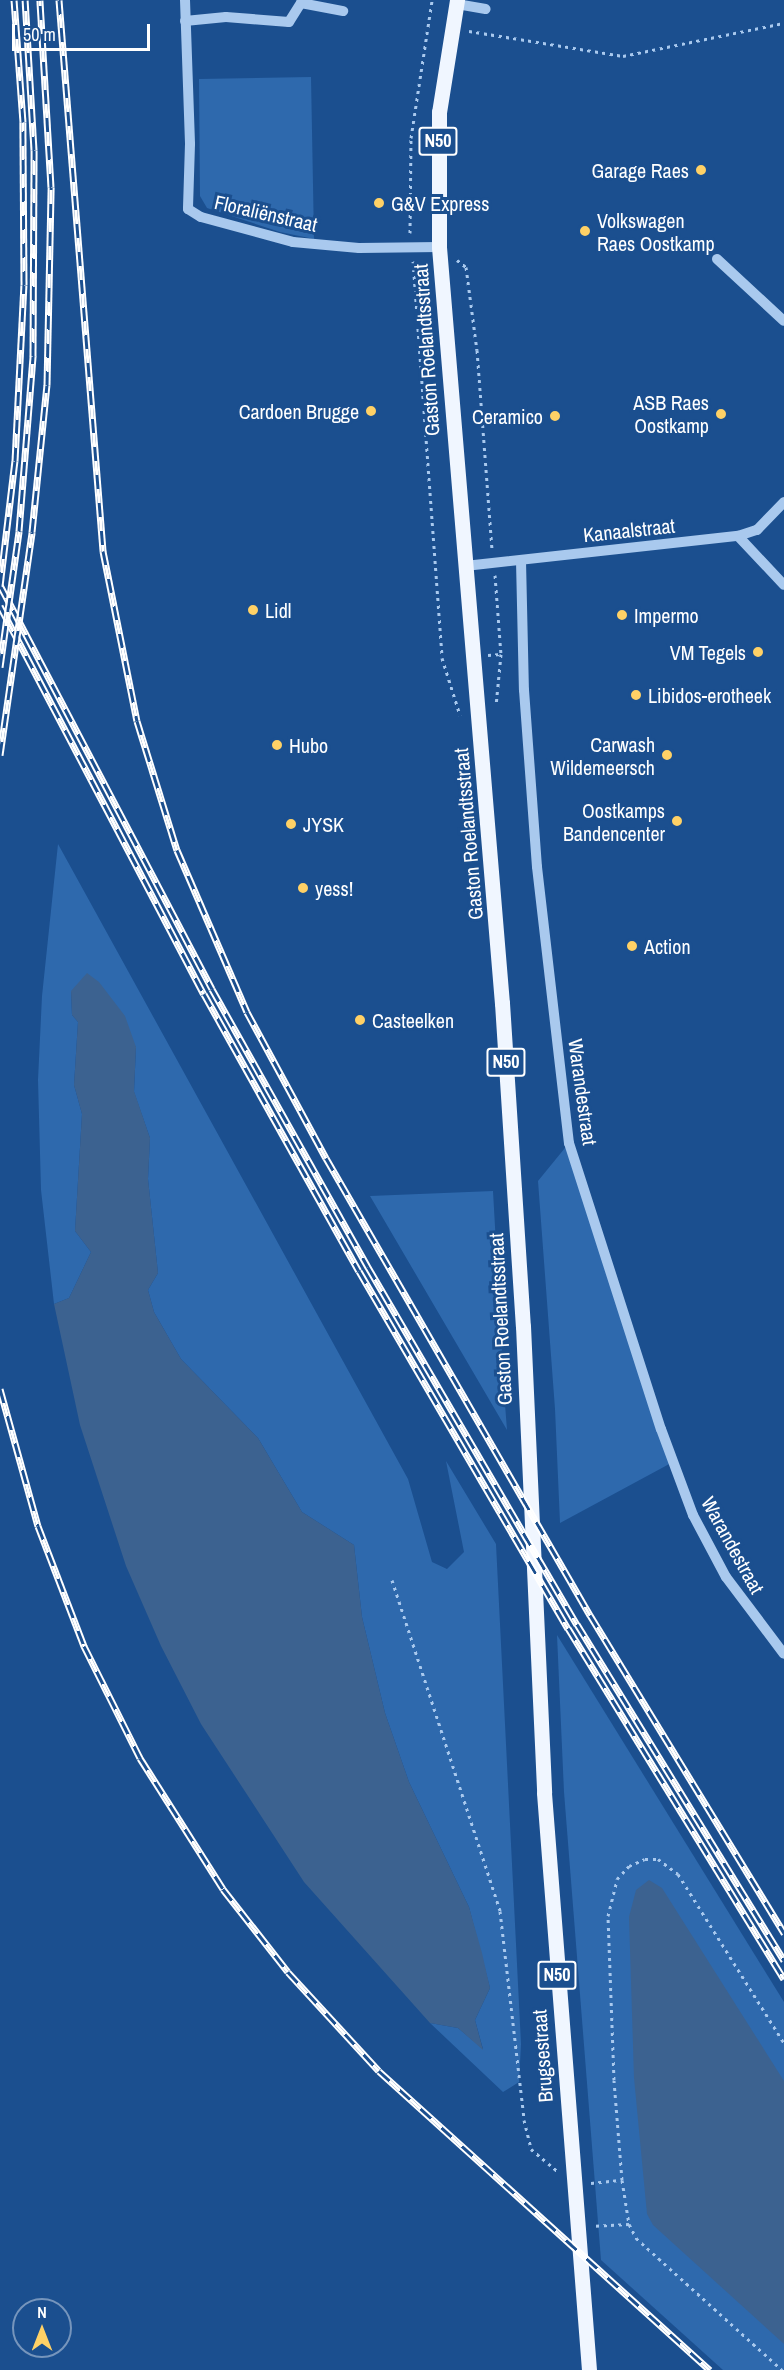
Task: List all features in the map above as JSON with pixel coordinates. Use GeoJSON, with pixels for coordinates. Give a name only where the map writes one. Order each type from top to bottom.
{"type":"FeatureCollection","features":[{"type":"Feature","properties":{"kind":"main road","name":"Gaston Roelandtsstraat"},"geometry":{"type":"LineString","coordinates":[[457,2],[440,112],[440,247],[502,1003],[525,1394],[537,1667]]}},
{"type":"Feature","properties":{"kind":"main road","name":"Brugsestraat"},"geometry":{"type":"LineString","coordinates":[[537,1667],[573,2181],[589,2370]]}},
{"type":"Feature","properties":{"kind":"street","name":"Floraliënstraat"},"geometry":{"type":"LineString","coordinates":[[185,0],[190,144],[188,209],[201,217],[293,242],[359,248],[440,247]]}},
{"type":"Feature","properties":{"kind":"street"},"geometry":{"type":"LineString","coordinates":[[457,2],[486,9]]}},
{"type":"Feature","properties":{"kind":"street"},"geometry":{"type":"LineString","coordinates":[[185,21],[226,17],[283,23],[289,22],[301,3],[343,11]]}},
{"type":"Feature","properties":{"kind":"street"},"geometry":{"type":"LineString","coordinates":[[717,259],[784,321]]}},
{"type":"Feature","properties":{"kind":"street","name":"Kanaalstraat"},"geometry":{"type":"LineString","coordinates":[[465,566],[738,536],[757,530],[784,502]]}},
{"type":"Feature","properties":{"kind":"street"},"geometry":{"type":"LineString","coordinates":[[738,536],[784,585]]}},
{"type":"Feature","properties":{"kind":"street","name":"Warandestraat"},"geometry":{"type":"LineString","coordinates":[[521,561],[524,690],[537,867],[569,1143],[661,1429],[693,1515],[726,1577],[784,1654]]}},
{"type":"Feature","properties":{"kind":"path"},"geometry":{"type":"LineString","coordinates":[[432,0],[411,138],[411,247],[442,658],[462,722]]}},
{"type":"Feature","properties":{"kind":"path"},"geometry":{"type":"LineString","coordinates":[[453,28],[623,56],[784,23]]}},
{"type":"Feature","properties":{"kind":"path"},"geometry":{"type":"LineString","coordinates":[[440,247],[466,267],[501,654],[495,714]]}},
{"type":"Feature","properties":{"kind":"path"},"geometry":{"type":"LineString","coordinates":[[392,1580],[500,1911],[524,2120],[531,2149],[549,2168],[573,2181],[622,2180]]}},
{"type":"Feature","properties":{"kind":"path"},"geometry":{"type":"LineString","coordinates":[[782,2370],[636,2238],[629,2224],[622,2180],[614,2080],[608,1916],[617,1879],[629,1866],[645,1859],[658,1859],[678,1874],[784,2043]]}},
{"type":"Feature","properties":{"kind":"path"},"geometry":{"type":"LineString","coordinates":[[578,2228],[629,2224]]}},
{"type":"Feature","properties":{"kind":"shaded area"},"geometry":{"type":"Polygon","coordinates":[[[311,77],[314,239],[280,232],[207,208],[200,196],[199,79],[311,77]]]}},
{"type":"Feature","properties":{"kind":"shaded area"},"geometry":{"type":"Polygon","coordinates":[[[58,844],[408,1479],[432,1562],[447,1569],[464,1552],[446,1461],[496,1544],[521,2044],[519,2082],[503,2092],[430,2023],[458,2028],[483,2049],[475,2020],[490,1988],[469,1907],[409,1782],[385,1713],[362,1617],[354,1545],[302,1512],[258,1438],[181,1359],[154,1312],[148,1290],[158,1273],[148,1179],[150,1138],[134,1092],[136,1047],[71,991],[72,1015],[78,1022],[74,1085],[82,1114],[75,1231],[91,1252],[69,1298],[54,1304],[41,1190],[38,1080],[42,996],[58,844]]]}},
{"type":"Feature","properties":{"kind":"shaded area"},"geometry":{"type":"Polygon","coordinates":[[[87,973],[99,982],[125,1016],[136,1047],[134,1091],[150,1138],[148,1179],[158,1273],[148,1290],[154,1312],[181,1359],[258,1438],[302,1512],[354,1545],[362,1617],[385,1713],[409,1782],[469,1907],[482,1953],[490,1988],[475,2020],[483,2050],[458,2028],[430,2023],[304,1882],[201,1724],[161,1646],[126,1566],[80,1425],[54,1304],[69,1298],[91,1252],[75,1231],[82,1114],[74,1085],[78,1022],[72,1015],[71,991],[87,973]]]}},
{"type":"Feature","properties":{"kind":"shaded area"},"geometry":{"type":"Polygon","coordinates":[[[569,1143],[673,1462],[560,1523],[555,1409],[538,1181],[569,1143]]]}},
{"type":"Feature","properties":{"kind":"shaded area"},"geometry":{"type":"Polygon","coordinates":[[[493,1191],[505,1404],[507,1430],[370,1196],[493,1191]]]}},
{"type":"Feature","properties":{"kind":"shaded area"},"geometry":{"type":"Polygon","coordinates":[[[557,1635],[784,2002],[784,2370],[723,2370],[601,2260],[564,1792],[557,1635]]]}},
{"type":"Feature","properties":{"kind":"shaded area"},"geometry":{"type":"Polygon","coordinates":[[[649,1880],[662,1888],[784,2081],[784,2344],[653,2225],[647,2214],[634,2078],[629,1917],[636,1890],[649,1880]]]}},
{"type":"Feature","properties":{"kind":"railway"},"geometry":{"type":"LineString","coordinates":[[0,586],[15,461],[24,285],[23,122],[14,0]]}},
{"type":"Feature","properties":{"kind":"railway"},"geometry":{"type":"LineString","coordinates":[[0,667],[19,531],[33,356],[34,150],[25,0]]}},
{"type":"Feature","properties":{"kind":"railway"},"geometry":{"type":"LineString","coordinates":[[0,755],[32,532],[47,385],[51,187],[40,0]]}},
{"type":"Feature","properties":{"kind":"railway"},"geometry":{"type":"LineString","coordinates":[[59,0],[103,551],[137,721],[177,850],[247,1012],[326,1158],[590,1615],[784,1933]]}},
{"type":"Feature","properties":{"kind":"railway"},"geometry":{"type":"LineString","coordinates":[[0,585],[212,989],[368,1267],[577,1624],[784,1961]]}},
{"type":"Feature","properties":{"kind":"railway"},"geometry":{"type":"LineString","coordinates":[[0,606],[204,994],[359,1271],[568,1628],[784,1979]]}},
{"type":"Feature","properties":{"kind":"railway"},"geometry":{"type":"LineString","coordinates":[[0,1389],[38,1526],[84,1646],[140,1758],[223,1889],[288,1972],[379,2071],[710,2370]]}},
{"type":"Feature","properties":{"kind":"place","name":"Garage Raes"},"geometry":{"type":"Point","coordinates":[701,170]}},
{"type":"Feature","properties":{"kind":"place","name":"G&V Express"},"geometry":{"type":"Point","coordinates":[379,203]}},
{"type":"Feature","properties":{"kind":"place","name":"Volkswagen Raes Oostkamp"},"geometry":{"type":"Point","coordinates":[585,231]}},
{"type":"Feature","properties":{"kind":"place","name":"Cardoen Brugge"},"geometry":{"type":"Point","coordinates":[371,411]}},
{"type":"Feature","properties":{"kind":"place","name":"ASB Raes Oostkamp"},"geometry":{"type":"Point","coordinates":[721,414]}},
{"type":"Feature","properties":{"kind":"place","name":"Ceramico"},"geometry":{"type":"Point","coordinates":[555,416]}},
{"type":"Feature","properties":{"kind":"place","name":"Lidl"},"geometry":{"type":"Point","coordinates":[253,610]}},
{"type":"Feature","properties":{"kind":"place","name":"Impermo"},"geometry":{"type":"Point","coordinates":[622,615]}},
{"type":"Feature","properties":{"kind":"place","name":"VM Tegels"},"geometry":{"type":"Point","coordinates":[758,652]}},
{"type":"Feature","properties":{"kind":"place","name":"Libidos-erotheek"},"geometry":{"type":"Point","coordinates":[636,695]}},
{"type":"Feature","properties":{"kind":"place","name":"Hubo"},"geometry":{"type":"Point","coordinates":[277,745]}},
{"type":"Feature","properties":{"kind":"place","name":"Carwash Wildemeersch"},"geometry":{"type":"Point","coordinates":[667,755]}},
{"type":"Feature","properties":{"kind":"place","name":"Oostkamps Bandencenter"},"geometry":{"type":"Point","coordinates":[677,821]}},
{"type":"Feature","properties":{"kind":"place","name":"JYSK"},"geometry":{"type":"Point","coordinates":[291,824]}},
{"type":"Feature","properties":{"kind":"place","name":"yess!"},"geometry":{"type":"Point","coordinates":[303,888]}},
{"type":"Feature","properties":{"kind":"place","name":"Action"},"geometry":{"type":"Point","coordinates":[632,946]}},
{"type":"Feature","properties":{"kind":"place","name":"Casteelken"},"geometry":{"type":"Point","coordinates":[360,1020]}}]}
